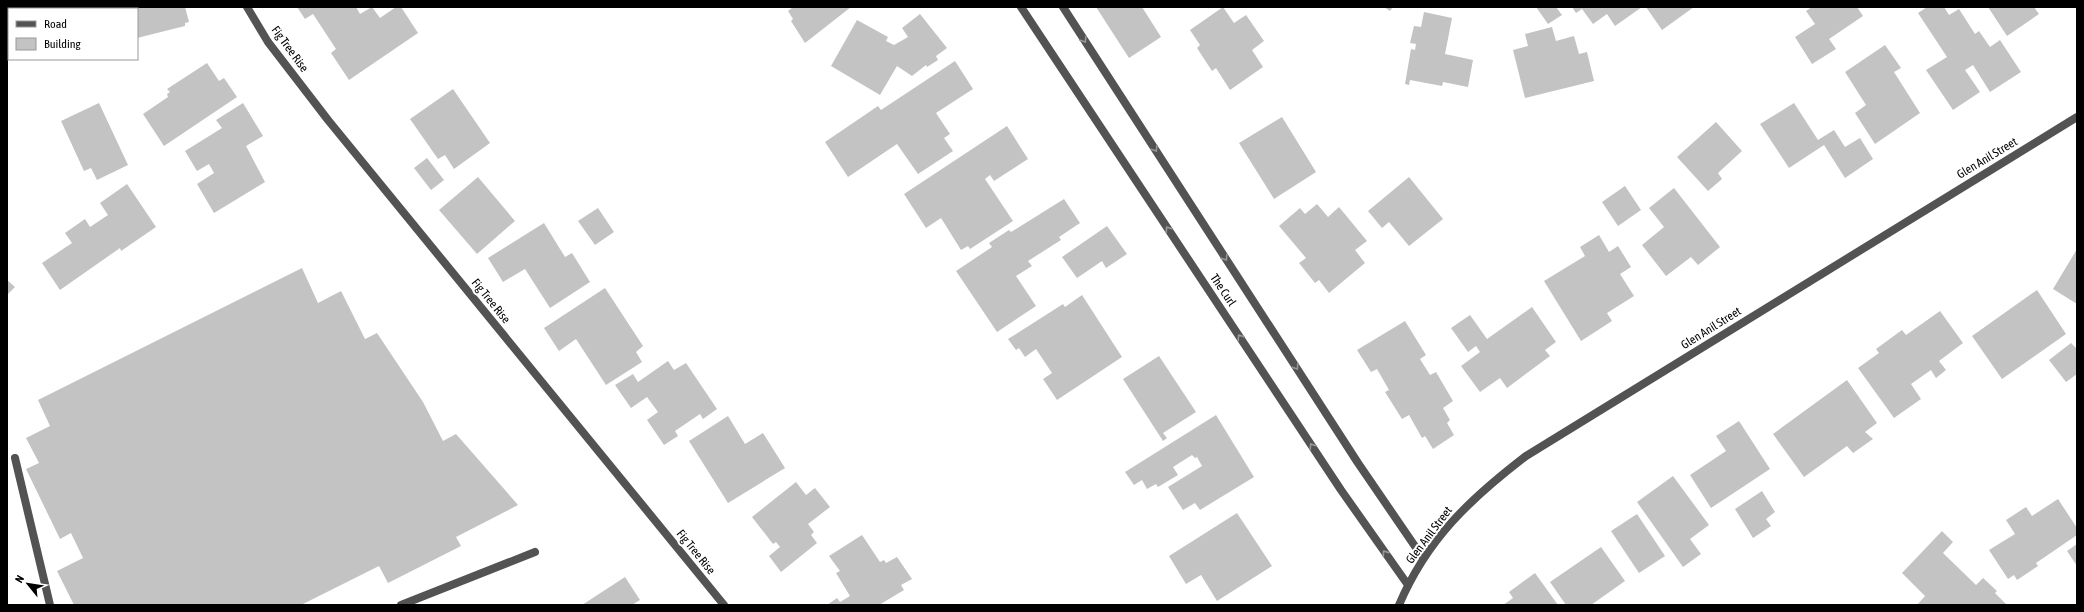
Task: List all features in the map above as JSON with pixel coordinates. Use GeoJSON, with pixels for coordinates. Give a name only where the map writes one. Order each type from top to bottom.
{"type":"FeatureCollection","features":[{"type":"Feature","properties":{"kind":"street","name":"Fig Tree Rise"},"geometry":{"type":"LineString","coordinates":[[247,7],[268,42],[328,120],[724,605]]}},
{"type":"Feature","properties":{"kind":"street","name":"The Curl"},"geometry":{"type":"LineString","coordinates":[[1021,7],[1337,483],[1408,585]]}},
{"type":"Feature","properties":{"kind":"street","name":"The Curl"},"geometry":{"type":"LineString","coordinates":[[1063,7],[1349,450],[1423,558]]}},
{"type":"Feature","properties":{"kind":"street","name":"Glen Anil Street"},"geometry":{"type":"LineString","coordinates":[[1399,605],[1423,558],[1455,516],[1491,483],[1526,456],[2077,117]]}},
{"type":"Feature","properties":{"kind":"street"},"geometry":{"type":"LineString","coordinates":[[15,458],[50,605]]}},
{"type":"Feature","properties":{"kind":"street"},"geometry":{"type":"LineString","coordinates":[[401,605],[535,552]]}},
{"type":"Feature","properties":{"kind":"building"},"geometry":{"type":"Polygon","coordinates":[[[62,7],[97,7],[97,8],[62,7]]]}},
{"type":"Feature","properties":{"kind":"building"},"geometry":{"type":"Polygon","coordinates":[[[185,7],[189,22],[185,23],[185,26],[138,38],[138,8],[112,8],[185,7]]]}},
{"type":"Feature","properties":{"kind":"building"},"geometry":{"type":"Polygon","coordinates":[[[297,7],[356,7],[360,14],[372,7],[380,18],[396,7],[401,7],[418,33],[349,80],[331,53],[336,49],[313,14],[305,19],[297,7]]]}},
{"type":"Feature","properties":{"kind":"building"},"geometry":{"type":"Polygon","coordinates":[[[793,7],[851,7],[805,43],[791,21],[793,19],[788,11],[793,7]]]}},
{"type":"Feature","properties":{"kind":"building"},"geometry":{"type":"Polygon","coordinates":[[[1096,7],[1142,7],[1161,37],[1129,58],[1096,7]]]}},
{"type":"Feature","properties":{"kind":"building"},"geometry":{"type":"Polygon","coordinates":[[[1223,7],[1234,23],[1246,15],[1264,41],[1252,50],[1263,67],[1230,90],[1216,68],[1212,71],[1197,48],[1200,45],[1190,30],[1223,7]]]}},
{"type":"Feature","properties":{"kind":"building"},"geometry":{"type":"Polygon","coordinates":[[[1384,7],[1393,7],[1390,11],[1384,7]]]}},
{"type":"Feature","properties":{"kind":"building"},"geometry":{"type":"Polygon","coordinates":[[[1536,7],[1556,7],[1562,15],[1548,24],[1536,7]]]}},
{"type":"Feature","properties":{"kind":"building"},"geometry":{"type":"Polygon","coordinates":[[[1572,7],[1642,7],[1615,26],[1607,14],[1593,24],[1582,9],[1576,13],[1572,7]]]}},
{"type":"Feature","properties":{"kind":"building"},"geometry":{"type":"Polygon","coordinates":[[[1646,7],[1694,7],[1662,30],[1646,7]]]}},
{"type":"Feature","properties":{"kind":"building"},"geometry":{"type":"Polygon","coordinates":[[[1812,7],[1857,7],[1863,16],[1829,39],[1836,49],[1812,64],[1795,37],[1815,24],[1806,11],[1812,7]]]}},
{"type":"Feature","properties":{"kind":"building"},"geometry":{"type":"Polygon","coordinates":[[[1927,7],[1944,7],[1949,15],[1959,9],[1975,34],[1979,31],[1990,47],[2000,40],[2021,72],[1990,92],[1973,65],[1965,70],[1980,92],[1953,110],[1926,70],[1947,57],[1918,13],[1927,7]]]}},
{"type":"Feature","properties":{"kind":"building"},"geometry":{"type":"Polygon","coordinates":[[[1988,7],[2034,7],[2039,14],[2007,36],[1988,7]]]}},
{"type":"Feature","properties":{"kind":"building"},"geometry":{"type":"Polygon","coordinates":[[[1424,12],[1452,18],[1445,54],[1473,60],[1468,87],[1443,82],[1442,86],[1410,80],[1409,85],[1405,84],[1411,49],[1415,50],[1416,44],[1410,43],[1414,26],[1421,27],[1424,12]]]}},
{"type":"Feature","properties":{"kind":"building"},"geometry":{"type":"Polygon","coordinates":[[[920,14],[947,48],[936,56],[938,60],[927,67],[926,65],[912,76],[897,66],[880,95],[831,66],[857,20],[888,37],[886,41],[894,45],[908,37],[902,28],[920,14]]]}},
{"type":"Feature","properties":{"kind":"building"},"geometry":{"type":"Polygon","coordinates":[[[1552,27],[1556,41],[1574,36],[1579,54],[1587,52],[1594,81],[1525,98],[1513,50],[1528,46],[1525,34],[1552,27]]]}},
{"type":"Feature","properties":{"kind":"building"},"geometry":{"type":"Polygon","coordinates":[[[1885,45],[1901,68],[1894,72],[1920,113],[1875,144],[1855,113],[1866,105],[1845,72],[1885,45]]]}},
{"type":"Feature","properties":{"kind":"building"},"geometry":{"type":"Polygon","coordinates":[[[955,61],[973,89],[936,113],[950,134],[944,138],[953,151],[918,174],[897,144],[848,177],[825,142],[878,106],[881,110],[955,61]]]}},
{"type":"Feature","properties":{"kind":"building"},"geometry":{"type":"Polygon","coordinates":[[[207,63],[219,81],[224,78],[237,97],[164,146],[143,114],[168,97],[167,94],[170,92],[167,89],[207,63]]]}},
{"type":"Feature","properties":{"kind":"building"},"geometry":{"type":"Polygon","coordinates":[[[453,89],[490,143],[454,169],[445,155],[438,159],[410,119],[453,89]]]}},
{"type":"Feature","properties":{"kind":"building"},"geometry":{"type":"Polygon","coordinates":[[[99,103],[128,165],[97,180],[91,168],[84,171],[61,121],[99,103]]]}},
{"type":"Feature","properties":{"kind":"building"},"geometry":{"type":"Polygon","coordinates":[[[243,103],[263,136],[246,146],[265,182],[214,213],[197,184],[214,173],[209,164],[197,171],[185,151],[222,128],[216,120],[243,103]]]}},
{"type":"Feature","properties":{"kind":"building"},"geometry":{"type":"Polygon","coordinates":[[[1794,103],[1818,140],[1834,130],[1845,147],[1860,138],[1873,159],[1845,178],[1824,145],[1789,168],[1760,124],[1794,103]]]}},
{"type":"Feature","properties":{"kind":"building"},"geometry":{"type":"Polygon","coordinates":[[[1282,117],[1316,172],[1274,199],[1239,143],[1282,117]]]}},
{"type":"Feature","properties":{"kind":"building"},"geometry":{"type":"Polygon","coordinates":[[[1716,122],[1742,151],[1718,173],[1722,179],[1708,191],[1677,157],[1716,122]]]}},
{"type":"Feature","properties":{"kind":"building"},"geometry":{"type":"Polygon","coordinates":[[[1007,126],[1028,159],[994,181],[990,175],[985,179],[1013,221],[970,249],[968,246],[961,250],[941,218],[926,228],[904,194],[1007,126]]]}},
{"type":"Feature","properties":{"kind":"building"},"geometry":{"type":"Polygon","coordinates":[[[427,158],[444,180],[431,190],[414,168],[427,158]]]}},
{"type":"Feature","properties":{"kind":"building"},"geometry":{"type":"Polygon","coordinates":[[[478,177],[515,221],[477,254],[439,210],[478,177]]]}},
{"type":"Feature","properties":{"kind":"building"},"geometry":{"type":"Polygon","coordinates":[[[1409,177],[1443,219],[1409,246],[1389,222],[1382,228],[1368,211],[1409,177]]]}},
{"type":"Feature","properties":{"kind":"building"},"geometry":{"type":"Polygon","coordinates":[[[127,184],[156,227],[121,251],[120,248],[60,290],[42,263],[72,243],[65,233],[85,219],[90,227],[108,215],[100,203],[127,184]]]}},
{"type":"Feature","properties":{"kind":"building"},"geometry":{"type":"Polygon","coordinates":[[[1625,186],[1641,210],[1618,226],[1602,202],[1625,186]]]}},
{"type":"Feature","properties":{"kind":"building"},"geometry":{"type":"Polygon","coordinates":[[[1674,188],[1720,247],[1698,265],[1691,257],[1666,276],[1642,245],[1664,227],[1649,208],[1674,188]]]}},
{"type":"Feature","properties":{"kind":"building"},"geometry":{"type":"Polygon","coordinates":[[[1064,199],[1080,223],[1059,237],[1061,240],[1028,261],[1032,266],[1016,276],[1036,306],[997,332],[956,271],[992,247],[989,243],[1009,230],[1011,232],[1064,199]]]}},
{"type":"Feature","properties":{"kind":"building"},"geometry":{"type":"Polygon","coordinates":[[[1317,204],[1328,217],[1339,207],[1367,241],[1355,250],[1365,263],[1329,293],[1319,280],[1315,283],[1299,263],[1306,258],[1279,226],[1300,208],[1305,214],[1317,204]]]}},
{"type":"Feature","properties":{"kind":"building"},"geometry":{"type":"Polygon","coordinates":[[[598,208],[614,232],[595,245],[578,221],[598,208]]]}},
{"type":"Feature","properties":{"kind":"building"},"geometry":{"type":"Polygon","coordinates":[[[544,223],[565,257],[572,253],[590,282],[550,308],[525,269],[503,282],[488,258],[544,223]]]}},
{"type":"Feature","properties":{"kind":"building"},"geometry":{"type":"Polygon","coordinates":[[[1107,226],[1127,254],[1106,268],[1102,261],[1077,278],[1062,257],[1107,226]]]}},
{"type":"Feature","properties":{"kind":"building"},"geometry":{"type":"Polygon","coordinates":[[[1599,235],[1609,252],[1618,246],[1631,267],[1620,274],[1634,296],[1607,313],[1612,321],[1581,341],[1544,281],[1585,256],[1580,247],[1599,235]]]}},
{"type":"Feature","properties":{"kind":"building"},"geometry":{"type":"Polygon","coordinates":[[[2077,249],[2077,304],[2053,289],[2077,249]]]}},
{"type":"Feature","properties":{"kind":"building"},"geometry":{"type":"Polygon","coordinates":[[[302,268],[318,303],[341,291],[365,339],[377,333],[423,402],[443,441],[456,434],[518,505],[456,537],[461,546],[388,583],[379,566],[301,605],[74,605],[57,571],[83,558],[71,533],[60,539],[26,469],[39,463],[26,438],[50,426],[38,400],[302,268]]]}},
{"type":"Feature","properties":{"kind":"building"},"geometry":{"type":"Polygon","coordinates":[[[7,280],[15,287],[7,295],[7,280]]]}},
{"type":"Feature","properties":{"kind":"building"},"geometry":{"type":"Polygon","coordinates":[[[605,288],[643,346],[636,352],[642,362],[606,385],[576,339],[559,351],[544,328],[605,288]]]}},
{"type":"Feature","properties":{"kind":"building"},"geometry":{"type":"Polygon","coordinates":[[[2037,290],[2066,334],[2002,379],[1972,336],[2037,290]]]}},
{"type":"Feature","properties":{"kind":"building"},"geometry":{"type":"Polygon","coordinates":[[[1082,295],[1122,357],[1057,400],[1043,379],[1052,373],[1036,349],[1025,357],[1019,348],[1016,350],[1008,339],[1063,304],[1065,307],[1082,295]]]}},
{"type":"Feature","properties":{"kind":"building"},"geometry":{"type":"Polygon","coordinates":[[[1532,307],[1556,342],[1545,350],[1550,356],[1507,388],[1500,378],[1480,392],[1461,366],[1480,352],[1476,346],[1468,352],[1451,328],[1470,315],[1487,339],[1532,307]]]}},
{"type":"Feature","properties":{"kind":"building"},"geometry":{"type":"Polygon","coordinates":[[[1940,311],[1963,343],[1939,361],[1946,370],[1936,378],[1931,370],[1911,384],[1921,399],[1894,418],[1858,368],[1879,353],[1876,349],[1902,330],[1906,335],[1940,311]]]}},
{"type":"Feature","properties":{"kind":"building"},"geometry":{"type":"Polygon","coordinates":[[[1405,321],[1426,355],[1420,359],[1430,375],[1436,372],[1453,401],[1443,408],[1450,420],[1447,423],[1454,435],[1433,449],[1425,436],[1422,438],[1409,415],[1402,419],[1385,392],[1389,390],[1377,369],[1371,372],[1357,350],[1405,321]]]}},
{"type":"Feature","properties":{"kind":"building"},"geometry":{"type":"Polygon","coordinates":[[[2071,343],[2077,349],[2077,374],[2066,382],[2049,360],[2071,343]]]}},
{"type":"Feature","properties":{"kind":"building"},"geometry":{"type":"Polygon","coordinates":[[[1159,356],[1196,412],[1163,433],[1167,438],[1163,441],[1123,379],[1159,356]]]}},
{"type":"Feature","properties":{"kind":"building"},"geometry":{"type":"Polygon","coordinates":[[[668,361],[674,370],[686,363],[717,409],[703,419],[700,414],[675,431],[678,436],[664,445],[647,420],[658,412],[647,397],[631,408],[615,385],[633,374],[638,382],[668,361]]]}},
{"type":"Feature","properties":{"kind":"building"},"geometry":{"type":"Polygon","coordinates":[[[1847,380],[1877,423],[1865,432],[1873,439],[1853,453],[1847,446],[1804,477],[1773,434],[1847,380]]]}},
{"type":"Feature","properties":{"kind":"building"},"geometry":{"type":"Polygon","coordinates":[[[1216,415],[1254,477],[1200,510],[1195,503],[1183,510],[1168,487],[1202,466],[1197,457],[1195,458],[1192,455],[1173,467],[1178,475],[1158,487],[1156,484],[1147,489],[1142,480],[1134,485],[1125,472],[1216,415]]]}},
{"type":"Feature","properties":{"kind":"building"},"geometry":{"type":"Polygon","coordinates":[[[728,416],[745,444],[763,433],[785,468],[728,503],[689,441],[728,416]]]}},
{"type":"Feature","properties":{"kind":"building"},"geometry":{"type":"Polygon","coordinates":[[[1739,421],[1770,469],[1711,508],[1690,475],[1726,451],[1716,436],[1739,421]]]}},
{"type":"Feature","properties":{"kind":"building"},"geometry":{"type":"Polygon","coordinates":[[[1673,476],[1709,525],[1690,539],[1701,554],[1683,567],[1637,502],[1673,476]]]}},
{"type":"Feature","properties":{"kind":"building"},"geometry":{"type":"Polygon","coordinates":[[[796,482],[806,495],[815,488],[830,507],[808,524],[814,532],[811,535],[817,543],[781,572],[769,556],[780,547],[776,542],[773,544],[752,517],[796,482]]]}},
{"type":"Feature","properties":{"kind":"building"},"geometry":{"type":"Polygon","coordinates":[[[1762,491],[1775,512],[1766,519],[1771,526],[1753,538],[1735,509],[1762,491]]]}},
{"type":"Feature","properties":{"kind":"building"},"geometry":{"type":"Polygon","coordinates":[[[2058,499],[2077,528],[2077,535],[2036,563],[2038,566],[2017,580],[2014,575],[2008,579],[1989,550],[2015,534],[2006,520],[2026,507],[2032,516],[2058,499]]]}},
{"type":"Feature","properties":{"kind":"building"},"geometry":{"type":"Polygon","coordinates":[[[1237,513],[1272,566],[1217,601],[1201,575],[1186,584],[1169,556],[1237,513]]]}},
{"type":"Feature","properties":{"kind":"building"},"geometry":{"type":"Polygon","coordinates":[[[1637,514],[1665,556],[1639,573],[1611,531],[1637,514]]]}},
{"type":"Feature","properties":{"kind":"building"},"geometry":{"type":"Polygon","coordinates":[[[1942,531],[1953,542],[1943,553],[1976,585],[1983,578],[1997,591],[1995,593],[2007,605],[1917,605],[1925,596],[1902,573],[1942,531]]]}},
{"type":"Feature","properties":{"kind":"building"},"geometry":{"type":"Polygon","coordinates":[[[862,535],[880,562],[884,560],[886,563],[897,557],[912,579],[901,585],[904,590],[879,605],[827,605],[837,598],[840,602],[850,596],[836,573],[840,571],[829,556],[862,535]]]}},
{"type":"Feature","properties":{"kind":"building"},"geometry":{"type":"Polygon","coordinates":[[[2077,544],[2077,566],[2067,551],[2077,544]]]}},
{"type":"Feature","properties":{"kind":"building"},"geometry":{"type":"Polygon","coordinates":[[[1601,547],[1625,581],[1591,605],[1566,605],[1550,582],[1601,547]]]}},
{"type":"Feature","properties":{"kind":"building"},"geometry":{"type":"Polygon","coordinates":[[[1535,573],[1558,605],[1503,605],[1513,598],[1509,592],[1535,573]]]}},
{"type":"Feature","properties":{"kind":"building"},"geometry":{"type":"Polygon","coordinates":[[[625,577],[640,600],[632,605],[582,605],[625,577]]]}}]}
